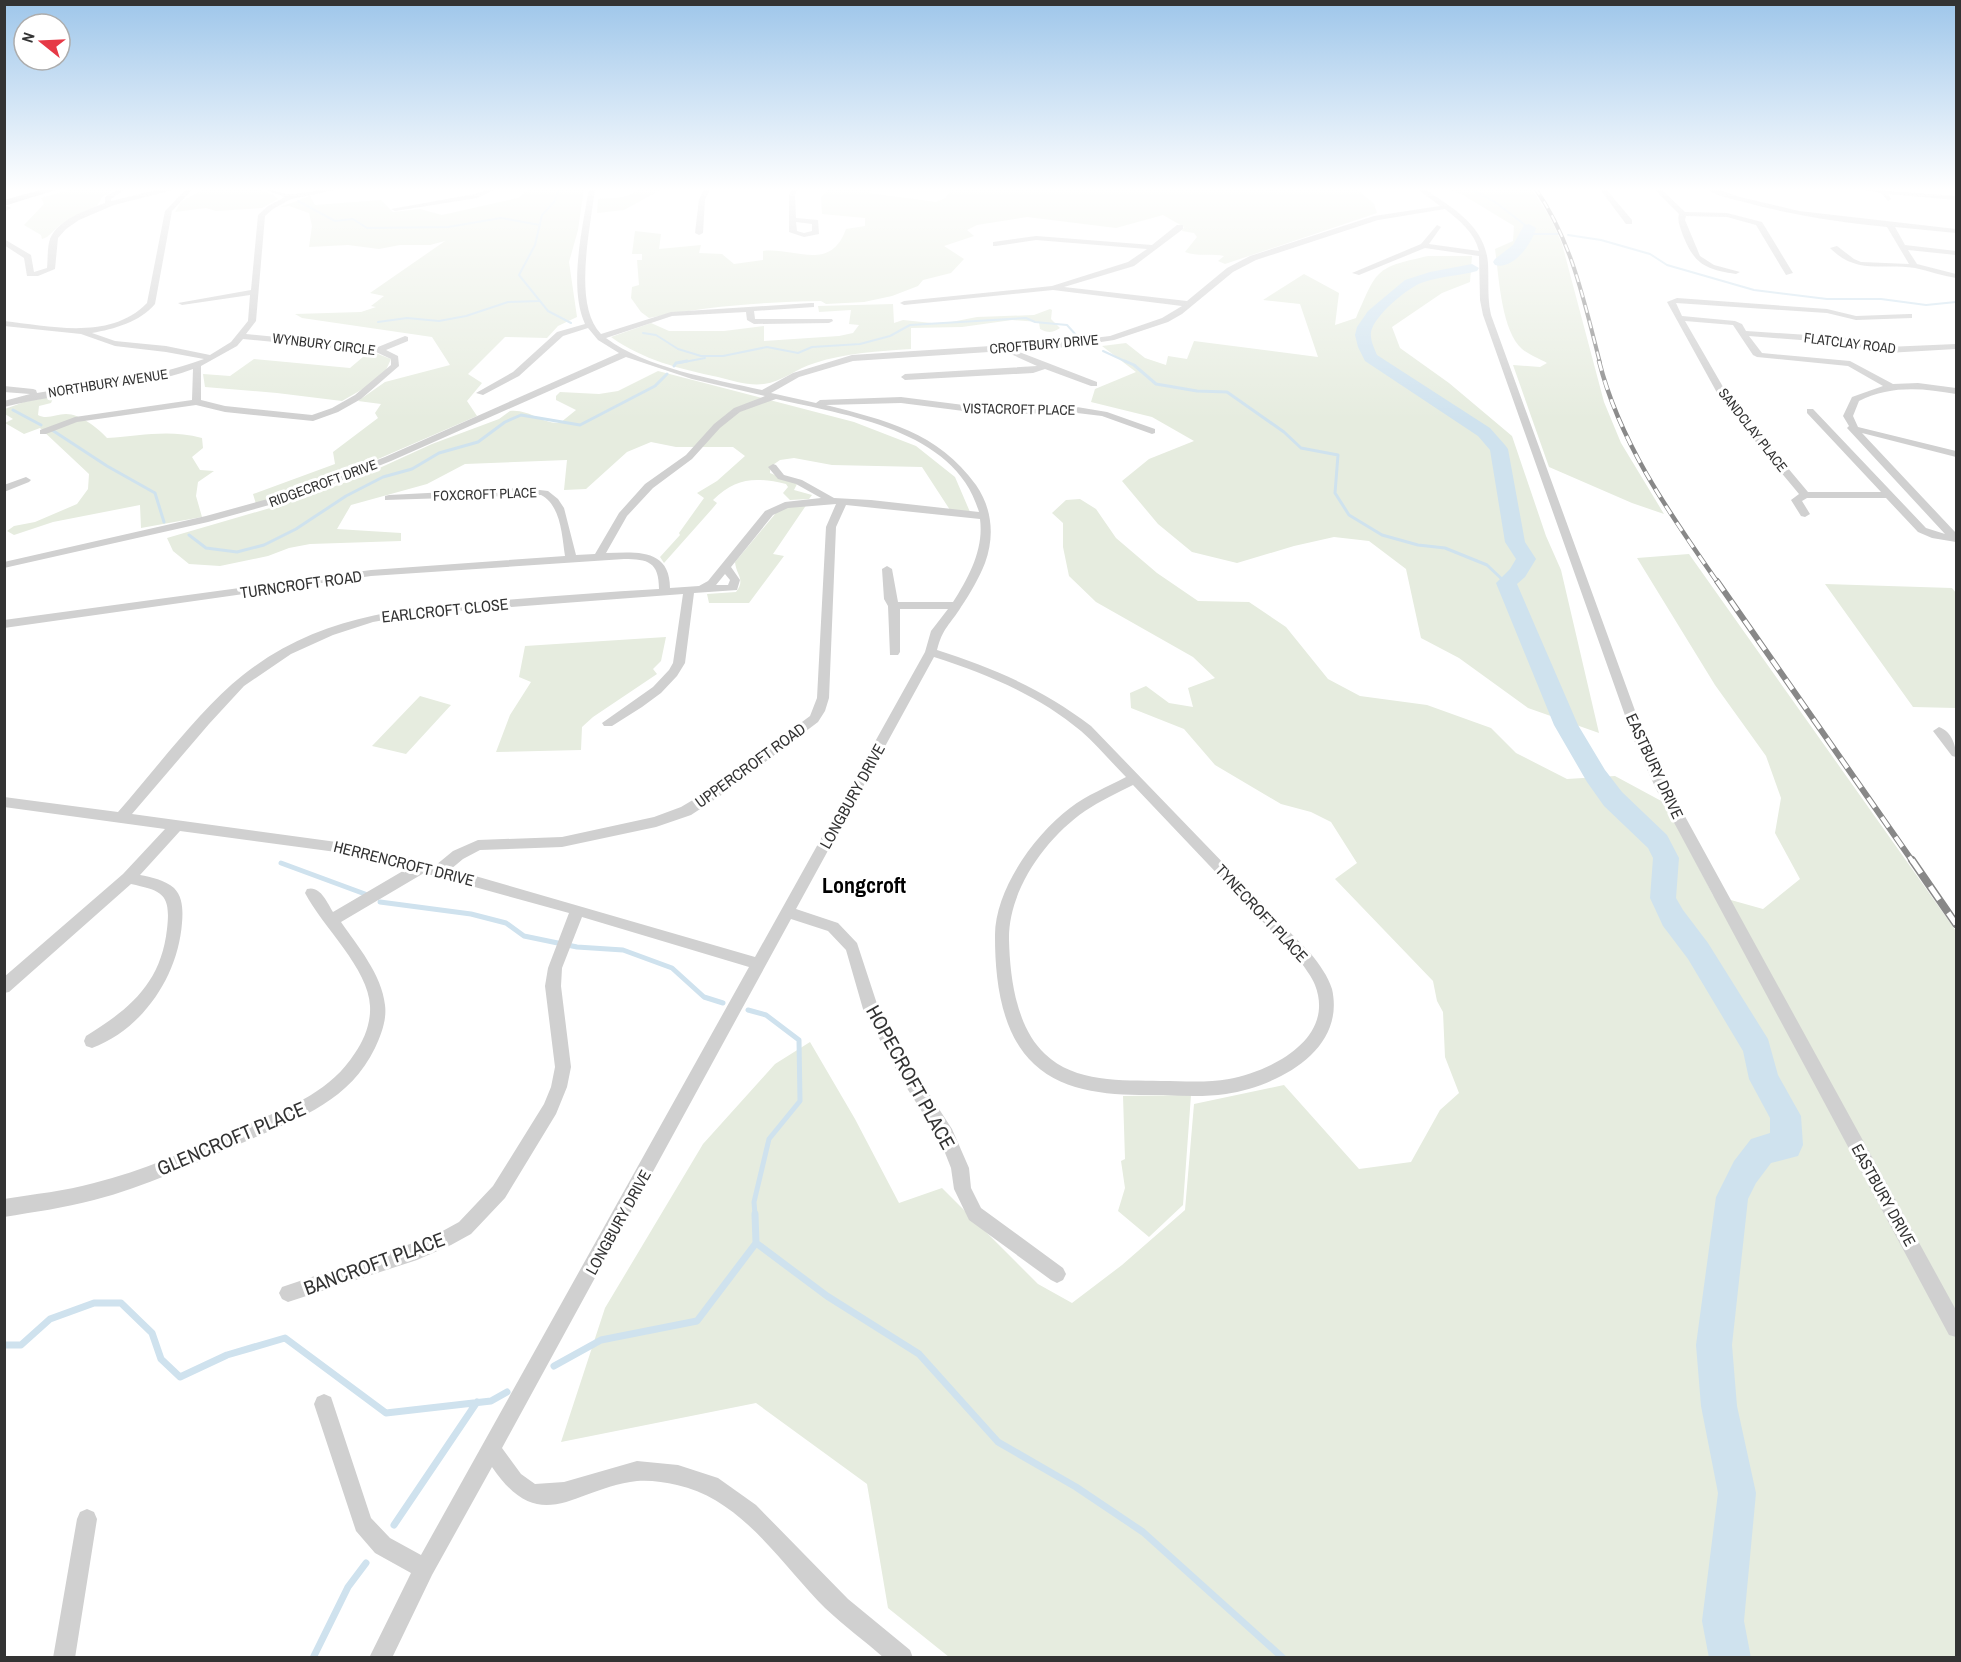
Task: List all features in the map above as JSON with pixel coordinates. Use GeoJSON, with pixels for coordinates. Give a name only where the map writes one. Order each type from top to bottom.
{"type":"FeatureCollection","features":[{"type":"Feature","properties":{"kind":"street"},"geometry":{"type":"LineString","coordinates":[[84,332],[123,321],[148,308],[151,304],[159,266]]}},
{"type":"Feature","properties":{"kind":"street"},"geometry":{"type":"LineString","coordinates":[[243,336],[252,321],[257,266]]}},
{"type":"Feature","properties":{"kind":"street","name":"LONGBURY DRIVE"},"geometry":{"type":"LineString","coordinates":[[380,1658],[425,1569],[931,652],[937,631],[957,605],[982,554],[986,530],[980,499],[968,479],[953,462],[936,449],[909,434],[879,422],[689,375],[627,353],[600,337],[590,325],[582,302],[585,266]]}},
{"type":"Feature","properties":{"kind":"street"},"geometry":{"type":"LineString","coordinates":[[904,303],[1053,288],[1127,266]]}},
{"type":"Feature","properties":{"kind":"street","name":"CROFTBURY DRIVE"},"geometry":{"type":"LineString","coordinates":[[599,557],[612,530],[635,499],[689,457],[717,426],[737,410],[769,394],[796,375],[852,358],[1069,344],[1111,338],[1153,325],[1188,304],[1239,266]]}},
{"type":"Feature","properties":{"kind":"street"},"geometry":{"type":"LineString","coordinates":[[1356,273],[1375,266]]}},
{"type":"Feature","properties":{"kind":"street","name":"EASTBURY DRIVE"},"geometry":{"type":"LineString","coordinates":[[1483,266],[1483,295],[1487,315],[1639,738],[1664,789],[1956,1328]]}},
{"type":"Feature","properties":{"kind":"street"},"geometry":{"type":"LineString","coordinates":[[1709,266],[1736,272]]}},
{"type":"Feature","properties":{"kind":"street"},"geometry":{"type":"LineString","coordinates":[[1784,266],[1789,273]]}},
{"type":"Feature","properties":{"kind":"street"},"geometry":{"type":"LineString","coordinates":[[1902,266],[1914,266],[1956,276]]}},
{"type":"Feature","properties":{"kind":"street"},"geometry":{"type":"LineString","coordinates":[[1053,288],[1188,304]]}},
{"type":"Feature","properties":{"kind":"street"},"geometry":{"type":"LineString","coordinates":[[182,303],[255,292]]}},
{"type":"Feature","properties":{"kind":"street"},"geometry":{"type":"LineString","coordinates":[[1891,387],[1850,364],[1760,355],[1756,353],[1744,333],[1735,324],[1680,318],[1671,304],[1673,300],[1820,310],[1856,318],[1909,316]]}},
{"type":"Feature","properties":{"kind":"street"},"geometry":{"type":"LineString","coordinates":[[600,337],[663,316],[811,306]]}},
{"type":"Feature","properties":{"kind":"street"},"geometry":{"type":"LineString","coordinates":[[750,309],[751,320],[754,322],[829,321]]}},
{"type":"Feature","properties":{"kind":"street","name":"SANDCLAY PLACE"},"geometry":{"type":"LineString","coordinates":[[1680,318],[1726,400],[1805,495]]}},
{"type":"Feature","properties":{"kind":"street"},"geometry":{"type":"LineString","coordinates":[[4,323],[84,332],[114,345],[177,351],[212,358]]}},
{"type":"Feature","properties":{"kind":"street"},"geometry":{"type":"LineString","coordinates":[[480,393],[516,374],[560,334],[590,325]]}},
{"type":"Feature","properties":{"kind":"street","name":"FLATCLAY ROAD"},"geometry":{"type":"LineString","coordinates":[[1744,333],[1839,340],[1887,350],[1956,346]]}},
{"type":"Feature","properties":{"kind":"street","name":"WYNBURY CIRCLE"},"geometry":{"type":"LineString","coordinates":[[43,432],[75,420],[196,402],[216,408],[302,418],[323,416],[358,397],[395,366],[395,358],[379,350],[243,336]]}},
{"type":"Feature","properties":{"kind":"street","name":"NORTHBURY AVENUE"},"geometry":{"type":"LineString","coordinates":[[4,404],[41,393],[145,380],[212,358],[231,347],[243,336]]}},
{"type":"Feature","properties":{"kind":"street"},"geometry":{"type":"LineString","coordinates":[[379,350],[405,339]]}},
{"type":"Feature","properties":{"kind":"street"},"geometry":{"type":"LineString","coordinates":[[1005,348],[1016,355],[1094,384]]}},
{"type":"Feature","properties":{"kind":"street","name":"RIDGECROFT DRIVE"},"geometry":{"type":"LineString","coordinates":[[4,565],[208,519],[301,493],[388,459],[627,353]]}},
{"type":"Feature","properties":{"kind":"street"},"geometry":{"type":"LineString","coordinates":[[196,402],[197,364]]}},
{"type":"Feature","properties":{"kind":"street"},"geometry":{"type":"LineString","coordinates":[[905,377],[1033,370],[1046,366]]}},
{"type":"Feature","properties":{"kind":"street"},"geometry":{"type":"LineString","coordinates":[[1956,391],[1922,387],[1891,387],[1872,391],[1855,399],[1848,416],[1852,428],[1859,437],[1956,538]]}},
{"type":"Feature","properties":{"kind":"street"},"geometry":{"type":"LineString","coordinates":[[4,389],[41,393]]}},
{"type":"Feature","properties":{"kind":"street","name":"VISTACROFT PLACE"},"geometry":{"type":"LineString","coordinates":[[812,405],[832,401],[901,400],[976,410],[1077,410],[1104,414],[1152,431]]}},
{"type":"Feature","properties":{"kind":"street"},"geometry":{"type":"LineString","coordinates":[[1810,411],[1922,530],[1936,536],[1956,538]]}},
{"type":"Feature","properties":{"kind":"street"},"geometry":{"type":"LineString","coordinates":[[1852,428],[1956,454]]}},
{"type":"Feature","properties":{"kind":"street"},"geometry":{"type":"LineString","coordinates":[[772,467],[781,477],[800,482],[837,501]]}},
{"type":"Feature","properties":{"kind":"street"},"geometry":{"type":"LineString","coordinates":[[4,489],[26,480]]}},
{"type":"Feature","properties":{"kind":"street","name":"FOXCROFT PLACE"},"geometry":{"type":"LineString","coordinates":[[388,498],[523,491],[544,492],[556,502],[564,524],[571,558]]}},
{"type":"Feature","properties":{"kind":"street"},"geometry":{"type":"LineString","coordinates":[[1805,514],[1796,500],[1805,495],[1889,495]]}},
{"type":"Feature","properties":{"kind":"street"},"geometry":{"type":"LineString","coordinates":[[608,723],[657,691],[674,674],[680,663],[695,590],[712,584],[768,513],[782,504],[837,501],[984,516]]}},
{"type":"Feature","properties":{"kind":"street","name":"UPPERCROFT ROAD"},"geometry":{"type":"LineString","coordinates":[[440,870],[458,855],[478,845],[561,842],[656,822],[686,811],[814,719],[823,698],[830,538],[837,501]]}},
{"type":"Feature","properties":{"kind":"street"},"geometry":{"type":"LineString","coordinates":[[599,557],[632,556],[657,562],[663,568],[666,577],[664,592]]}},
{"type":"Feature","properties":{"kind":"street","name":"TURNCROFT ROAD"},"geometry":{"type":"LineString","coordinates":[[4,624],[370,573],[599,557]]}},
{"type":"Feature","properties":{"kind":"street","name":"EARLCROFT CLOSE"},"geometry":{"type":"LineString","coordinates":[[122,816],[222,700],[247,678],[285,653],[339,627],[387,614],[418,610],[733,588],[735,580],[725,567]]}},
{"type":"Feature","properties":{"kind":"street"},"geometry":{"type":"LineString","coordinates":[[887,569],[890,599],[894,606],[894,652]]}},
{"type":"Feature","properties":{"kind":"street"},"geometry":{"type":"LineString","coordinates":[[894,606],[957,605]]}},
{"type":"Feature","properties":{"kind":"street","name":"TYNECROFT PLACE"},"geometry":{"type":"LineString","coordinates":[[931,652],[998,674],[1048,699],[1087,729],[1306,958],[1324,988],[1325,1024],[1317,1040],[1282,1066],[1256,1078],[1228,1086],[1199,1088],[1117,1087],[1081,1082],[1058,1073],[1039,1060],[1025,1043],[1015,1020],[1002,945],[1002,924],[1008,900],[1033,857],[1074,812],[1134,779]]}},
{"type":"Feature","properties":{"kind":"street"},"geometry":{"type":"LineString","coordinates":[[1939,731],[1956,753]]}},
{"type":"Feature","properties":{"kind":"street","name":"HERRENCROFT DRIVE"},"geometry":{"type":"LineString","coordinates":[[4,802],[366,850],[759,964]]}},
{"type":"Feature","properties":{"kind":"street"},"geometry":{"type":"LineString","coordinates":[[4,987],[128,878],[178,824]]}},
{"type":"Feature","properties":{"kind":"street"},"geometry":{"type":"LineString","coordinates":[[331,920],[424,866]]}},
{"type":"Feature","properties":{"kind":"street"},"geometry":{"type":"LineString","coordinates":[[92,1041],[115,1028],[136,1010],[162,977],[171,951],[175,903],[172,895],[163,888],[128,878]]}},
{"type":"Feature","properties":{"kind":"street","name":"GLENCROFT PLACE"},"geometry":{"type":"LineString","coordinates":[[4,1208],[72,1197],[159,1170],[301,1110],[344,1080],[365,1052],[376,1027],[378,1003],[370,982],[312,893]]}},
{"type":"Feature","properties":{"kind":"street","name":"BANCROFT PLACE"},"geometry":{"type":"LineString","coordinates":[[288,1293],[417,1251],[445,1239],[465,1228],[499,1192],[550,1109],[560,1087],[563,1068],[553,986],[560,952],[578,910]]}},
{"type":"Feature","properties":{"kind":"street","name":"HOPECROFT PLACE"},"geometry":{"type":"LineString","coordinates":[[788,912],[833,927],[852,947],[871,1009],[909,1077],[946,1135],[960,1168],[963,1189],[975,1214],[1057,1274]]}},
{"type":"Feature","properties":{"kind":"street"},"geometry":{"type":"LineString","coordinates":[[324,1404],[363,1524],[372,1537],[392,1553],[425,1569]]}},
{"type":"Feature","properties":{"kind":"street"},"geometry":{"type":"LineString","coordinates":[[491,1450],[523,1489],[534,1493],[550,1495],[636,1471],[670,1473],[699,1480],[730,1498],[776,1536],[833,1600],[902,1658]]}},
{"type":"Feature","properties":{"kind":"street"},"geometry":{"type":"LineString","coordinates":[[64,1658],[87,1519]]}},
{"type":"Feature","properties":{"kind":"shaded area"},"geometry":{"type":"Polygon","coordinates":[[[410,266],[570,266],[577,317],[558,326],[547,338],[505,337],[468,374],[482,383],[467,401],[477,416],[316,486],[256,504],[253,494],[335,464],[333,452],[378,418],[375,413],[381,404],[358,401],[385,382],[450,365],[432,337],[302,318],[295,314],[361,312],[376,307],[371,306],[384,296],[370,293],[410,266]]]}},
{"type":"Feature","properties":{"kind":"shaded area"},"geometry":{"type":"Polygon","coordinates":[[[637,266],[958,266],[951,273],[923,280],[918,286],[892,296],[864,302],[826,304],[821,301],[757,304],[692,310],[649,318],[641,312],[631,298],[632,287],[639,285],[637,266]]]}},
{"type":"Feature","properties":{"kind":"shaded area"},"geometry":{"type":"Polygon","coordinates":[[[1393,266],[1471,266],[1470,282],[1442,293],[1392,327],[1400,348],[1449,383],[1512,436],[1546,536],[1561,570],[1599,733],[1528,708],[1459,658],[1421,638],[1406,569],[1369,541],[1334,537],[1237,563],[1192,552],[1158,524],[1122,481],[1149,459],[1194,441],[1152,417],[1091,402],[1095,389],[1136,372],[1102,346],[1126,343],[1145,358],[1166,365],[1168,356],[1187,359],[1194,341],[1318,357],[1300,304],[1263,300],[1304,274],[1339,293],[1335,325],[1356,318],[1374,280],[1393,266]]]}},
{"type":"Feature","properties":{"kind":"shaded area"},"geometry":{"type":"Polygon","coordinates":[[[1497,266],[1568,266],[1604,402],[1621,443],[1664,514],[1632,503],[1549,467],[1513,365],[1540,367],[1547,363],[1522,349],[1515,340],[1505,316],[1497,266]]]}},
{"type":"Feature","properties":{"kind":"shaded area"},"geometry":{"type":"Polygon","coordinates":[[[893,304],[894,323],[903,320],[941,324],[977,317],[1034,315],[1050,309],[1052,310],[1051,319],[1060,328],[1048,332],[1040,329],[1039,322],[1012,320],[962,327],[911,328],[911,349],[838,357],[808,365],[777,381],[758,384],[735,382],[662,363],[636,352],[611,337],[651,323],[669,331],[724,331],[764,326],[764,341],[839,336],[853,333],[859,325],[849,324],[851,310],[819,312],[818,306],[893,304]]]}},
{"type":"Feature","properties":{"kind":"shaded area"},"geometry":{"type":"Polygon","coordinates":[[[370,351],[391,359],[386,370],[368,386],[342,401],[205,387],[203,374],[230,376],[254,359],[350,368],[370,351]]]}},
{"type":"Feature","properties":{"kind":"shaded area"},"geometry":{"type":"Polygon","coordinates":[[[658,371],[854,422],[916,446],[955,477],[970,512],[952,513],[922,467],[832,465],[794,458],[780,460],[770,467],[770,473],[797,484],[794,490],[812,495],[809,499],[790,500],[783,493],[788,487],[786,484],[765,480],[738,483],[713,500],[717,503],[664,563],[660,557],[680,535],[679,533],[704,498],[697,493],[717,481],[745,456],[733,447],[676,447],[651,442],[627,452],[586,489],[564,490],[567,460],[465,464],[427,484],[351,505],[337,529],[401,533],[401,541],[310,544],[220,566],[189,564],[173,551],[167,538],[301,499],[362,476],[432,444],[499,419],[510,411],[524,412],[553,423],[560,423],[576,410],[556,400],[560,392],[599,394],[618,391],[658,371]]]}},
{"type":"Feature","properties":{"kind":"shaded area"},"geometry":{"type":"Polygon","coordinates":[[[54,396],[51,403],[39,406],[38,415],[77,416],[94,426],[107,438],[177,434],[202,438],[203,448],[192,457],[200,470],[214,471],[198,482],[196,496],[202,517],[141,528],[140,505],[53,522],[14,535],[7,531],[14,526],[35,522],[77,504],[88,489],[89,474],[40,428],[24,434],[5,423],[13,419],[5,414],[5,409],[24,402],[54,396]]]}},
{"type":"Feature","properties":{"kind":"shaded area"},"geometry":{"type":"Polygon","coordinates":[[[1080,499],[1096,509],[1116,538],[1157,573],[1198,601],[1249,602],[1286,627],[1328,679],[1360,696],[1427,705],[1491,728],[1516,753],[1567,779],[1615,776],[1665,803],[1713,895],[1763,909],[1800,879],[1775,833],[1781,798],[1766,756],[1715,685],[1637,558],[1689,554],[1956,931],[1956,1657],[949,1657],[888,1608],[867,1484],[756,1403],[561,1442],[605,1308],[703,1144],[775,1064],[810,1042],[855,1119],[899,1203],[942,1188],[1038,1284],[1072,1303],[1122,1265],[1185,1210],[1194,1104],[1284,1085],[1359,1169],[1411,1162],[1440,1110],[1459,1093],[1445,1057],[1443,1012],[1437,1001],[1433,981],[1335,879],[1357,863],[1331,822],[1311,812],[1281,804],[1215,765],[1184,729],[1131,708],[1130,693],[1146,686],[1169,703],[1193,707],[1188,688],[1215,678],[1193,657],[1096,602],[1069,576],[1063,547],[1063,523],[1052,513],[1066,500],[1080,499]]]}},
{"type":"Feature","properties":{"kind":"shaded area"},"geometry":{"type":"Polygon","coordinates":[[[807,504],[773,554],[784,556],[749,603],[709,603],[707,594],[736,592],[739,588],[740,580],[735,562],[781,507],[807,504]]]}},
{"type":"Feature","properties":{"kind":"shaded area"},"geometry":{"type":"Polygon","coordinates":[[[1825,584],[1952,588],[1956,593],[1956,708],[1913,707],[1825,584]]]}},
{"type":"Feature","properties":{"kind":"shaded area"},"geometry":{"type":"Polygon","coordinates":[[[666,637],[661,661],[653,669],[657,674],[593,717],[582,727],[581,750],[496,752],[510,715],[531,682],[519,677],[525,646],[666,637]]]}},
{"type":"Feature","properties":{"kind":"shaded area"},"geometry":{"type":"Polygon","coordinates":[[[420,696],[451,705],[406,754],[372,746],[420,696]]]}},
{"type":"Feature","properties":{"kind":"shaded area"},"geometry":{"type":"Polygon","coordinates":[[[1191,1095],[1183,1205],[1149,1237],[1118,1211],[1125,1188],[1121,1161],[1125,1159],[1123,1096],[1191,1095]]]}},
{"type":"Feature","properties":{"kind":"waterway"},"geometry":{"type":"LineString","coordinates":[[524,266],[519,275],[548,311],[571,323]]}},
{"type":"Feature","properties":{"kind":"waterway"},"geometry":{"type":"LineString","coordinates":[[1669,266],[1754,290],[1827,299],[1881,299],[1926,305],[1956,302]]}},
{"type":"Feature","properties":{"kind":"waterway"},"geometry":{"type":"LineString","coordinates":[[1472,268],[1423,278],[1403,287],[1368,321],[1363,339],[1371,358],[1484,432],[1499,449],[1515,542],[1526,559],[1518,573],[1506,583],[1566,725],[1596,776],[1613,799],[1658,842],[1666,858],[1663,898],[1673,918],[1698,951],[1757,1048],[1764,1079],[1785,1116],[1787,1145],[1762,1150],[1745,1172],[1732,1197],[1714,1345],[1719,1406],[1737,1493],[1723,1621],[1730,1658]]}},
{"type":"Feature","properties":{"kind":"waterway"},"geometry":{"type":"LineString","coordinates":[[378,322],[407,318],[439,321],[466,316],[508,302],[539,301]]}},
{"type":"Feature","properties":{"kind":"waterway"},"geometry":{"type":"LineString","coordinates":[[643,333],[656,335],[678,349],[701,356],[723,356],[767,347],[798,353],[812,347],[860,344],[890,336],[910,325],[1026,318],[1035,322],[1067,325],[1077,336]]}},
{"type":"Feature","properties":{"kind":"waterway"},"geometry":{"type":"LineString","coordinates":[[1103,351],[1129,363]]}},
{"type":"Feature","properties":{"kind":"waterway"},"geometry":{"type":"LineString","coordinates":[[679,363],[705,358]]}},
{"type":"Feature","properties":{"kind":"waterway"},"geometry":{"type":"LineString","coordinates":[[674,366],[676,363],[687,361]]}},
{"type":"Feature","properties":{"kind":"waterway"},"geometry":{"type":"LineString","coordinates":[[1125,361],[1134,365],[1156,384],[1197,391],[1227,392],[1284,432],[1301,448],[1338,455],[1335,493],[1349,515],[1382,535],[1418,545],[1445,548],[1487,565],[1506,583],[1504,581]]}},
{"type":"Feature","properties":{"kind":"waterway"},"geometry":{"type":"LineString","coordinates":[[189,535],[206,548],[237,552],[264,545],[296,529],[346,496],[383,477],[412,469],[439,453],[478,442],[505,422],[521,415],[580,425],[655,386],[667,374]]}},
{"type":"Feature","properties":{"kind":"waterway"},"geometry":{"type":"LineString","coordinates":[[13,410],[41,425]]}},
{"type":"Feature","properties":{"kind":"waterway"},"geometry":{"type":"LineString","coordinates":[[52,430],[107,466],[155,493],[164,522]]}},
{"type":"Feature","properties":{"kind":"waterway"},"geometry":{"type":"LineString","coordinates":[[281,863],[365,894]]}},
{"type":"Feature","properties":{"kind":"waterway"},"geometry":{"type":"LineString","coordinates":[[380,902],[471,914],[506,923],[524,936],[577,947],[623,950],[672,968],[704,997],[723,1003]]}},
{"type":"Feature","properties":{"kind":"waterway"},"geometry":{"type":"LineString","coordinates":[[748,1010],[766,1015],[799,1040],[800,1101],[769,1139],[754,1202],[755,1215]]}},
{"type":"Feature","properties":{"kind":"waterway"},"geometry":{"type":"LineString","coordinates":[[755,1214],[756,1243]]}},
{"type":"Feature","properties":{"kind":"waterway"},"geometry":{"type":"LineString","coordinates":[[554,1366],[601,1340],[697,1321],[756,1243]]}},
{"type":"Feature","properties":{"kind":"waterway"},"geometry":{"type":"LineString","coordinates":[[756,1243],[827,1296],[919,1354],[998,1442],[1076,1487],[1143,1532],[1283,1658]]}},
{"type":"Feature","properties":{"kind":"waterway"},"geometry":{"type":"LineString","coordinates":[[4,1345],[21,1345],[50,1319],[94,1303],[121,1303],[152,1333],[161,1359],[180,1377],[227,1355],[285,1338],[386,1413],[477,1403]]}},
{"type":"Feature","properties":{"kind":"waterway"},"geometry":{"type":"LineString","coordinates":[[477,1403],[491,1401],[507,1392]]}},
{"type":"Feature","properties":{"kind":"waterway"},"geometry":{"type":"LineString","coordinates":[[394,1525],[477,1403]]}},
{"type":"Feature","properties":{"kind":"waterway"},"geometry":{"type":"LineString","coordinates":[[313,1658],[348,1587],[366,1563]]}},
{"type":"Feature","properties":{"kind":"railway"},"geometry":{"type":"LineString","coordinates":[[1573,266],[1600,363]]}},
{"type":"Feature","properties":{"kind":"railway"},"geometry":{"type":"LineString","coordinates":[[1599,361],[1608,392],[1633,450],[1682,531],[1718,583]]}},
{"type":"Feature","properties":{"kind":"railway"},"geometry":{"type":"LineString","coordinates":[[1717,581],[1913,862]]}},
{"type":"Feature","properties":{"kind":"railway"},"geometry":{"type":"LineString","coordinates":[[1912,860],[1956,924]]}},
{"type":"Feature","properties":{"kind":"district","name":"Longcroft"},"geometry":{"type":"Point","coordinates":[864,885]}}]}
